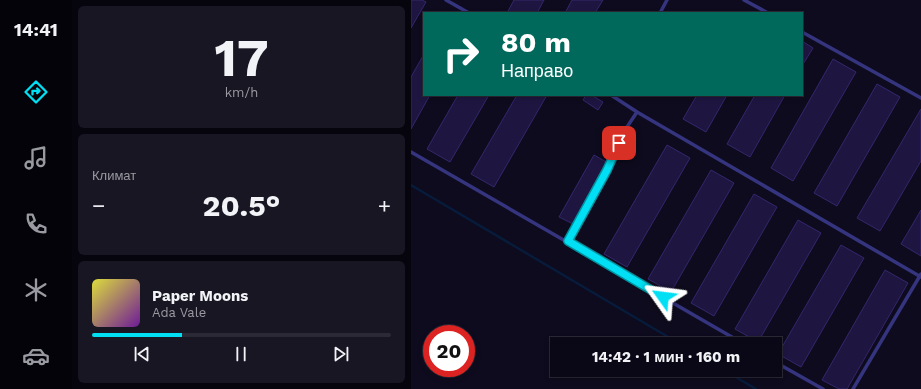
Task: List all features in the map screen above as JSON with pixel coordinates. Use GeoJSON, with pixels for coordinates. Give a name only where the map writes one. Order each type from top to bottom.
{"type":"FeatureCollection","features":[{"type":"Feature","properties":{"kind":"lane"},"geometry":{"type":"LineString","coordinates":[[446,0],[467,12]]}},
{"type":"Feature","properties":{"kind":"lane"},"geometry":{"type":"LineString","coordinates":[[661,12],[667,0]]}},
{"type":"Feature","properties":{"kind":"lane"},"geometry":{"type":"LineString","coordinates":[[744,0],[765,12]]}},
{"type":"Feature","properties":{"kind":"lane"},"geometry":{"type":"LineString","coordinates":[[803,33],[921,98]]}},
{"type":"Feature","properties":{"kind":"lane"},"geometry":{"type":"LineString","coordinates":[[613,96],[637,112],[921,276],[853,389]]}},
{"type":"Feature","properties":{"kind":"lane"},"geometry":{"type":"LineString","coordinates":[[568,241],[607,170],[625,130],[637,112]]}},
{"type":"Feature","properties":{"kind":"lane"},"geometry":{"type":"LineString","coordinates":[[411,152],[568,241],[732,337]]}},
{"type":"Feature","properties":{"kind":"lane"},"geometry":{"type":"LineString","coordinates":[[782,366],[823,389]]}},
{"type":"Feature","properties":{"kind":"building"},"geometry":{"type":"Polygon","coordinates":[[[411,0],[422,0],[426,2],[411,28],[411,0]]]}},
{"type":"Feature","properties":{"kind":"building"},"geometry":{"type":"Polygon","coordinates":[[[514,0],[544,0],[538,12],[508,12],[514,0]]]}},
{"type":"Feature","properties":{"kind":"building"},"geometry":{"type":"Polygon","coordinates":[[[572,0],[603,0],[596,12],[566,12],[572,0]]]}},
{"type":"Feature","properties":{"kind":"building"},"geometry":{"type":"Polygon","coordinates":[[[803,42],[813,48],[803,64],[803,42]]]}},
{"type":"Feature","properties":{"kind":"building"},"geometry":{"type":"Polygon","coordinates":[[[423,56],[423,96],[429,96],[411,129],[411,77],[423,56]]]}},
{"type":"Feature","properties":{"kind":"building"},"geometry":{"type":"Polygon","coordinates":[[[833,59],[856,72],[793,181],[771,168],[833,59]]]}},
{"type":"Feature","properties":{"kind":"building"},"geometry":{"type":"Polygon","coordinates":[[[877,84],[900,97],[837,206],[814,193],[877,84]]]}},
{"type":"Feature","properties":{"kind":"building"},"geometry":{"type":"Polygon","coordinates":[[[457,96],[488,96],[450,162],[427,149],[457,96]]]}},
{"type":"Feature","properties":{"kind":"building"},"geometry":{"type":"Polygon","coordinates":[[[516,96],[546,96],[494,187],[471,174],[516,96]]]}},
{"type":"Feature","properties":{"kind":"building"},"geometry":{"type":"Polygon","coordinates":[[[585,96],[593,96],[603,102],[598,110],[583,100],[585,96]]]}},
{"type":"Feature","properties":{"kind":"building"},"geometry":{"type":"Polygon","coordinates":[[[696,96],[726,96],[706,132],[683,119],[696,96]]]}},
{"type":"Feature","properties":{"kind":"building"},"geometry":{"type":"Polygon","coordinates":[[[754,96],[784,96],[750,157],[727,144],[754,96]]]}},
{"type":"Feature","properties":{"kind":"building"},"geometry":{"type":"Polygon","coordinates":[[[921,109],[921,161],[880,231],[857,218],[921,109]]]}},
{"type":"Feature","properties":{"kind":"building"},"geometry":{"type":"Polygon","coordinates":[[[667,145],[690,158],[627,267],[604,254],[667,145]]]}},
{"type":"Feature","properties":{"kind":"building"},"geometry":{"type":"Polygon","coordinates":[[[594,155],[608,163],[573,224],[559,217],[594,155]]]}},
{"type":"Feature","properties":{"kind":"building"},"geometry":{"type":"Polygon","coordinates":[[[711,170],[734,183],[671,292],[648,279],[711,170]]]}},
{"type":"Feature","properties":{"kind":"building"},"geometry":{"type":"Polygon","coordinates":[[[754,194],[777,207],[714,316],[691,303],[754,194]]]}},
{"type":"Feature","properties":{"kind":"building"},"geometry":{"type":"Polygon","coordinates":[[[921,210],[921,256],[901,244],[921,210]]]}},
{"type":"Feature","properties":{"kind":"building"},"geometry":{"type":"Polygon","coordinates":[[[798,220],[821,233],[761,337],[749,337],[735,329],[798,220]]]}},
{"type":"Feature","properties":{"kind":"building"},"geometry":{"type":"Polygon","coordinates":[[[841,245],[864,258],[801,367],[782,356],[782,347],[841,245]]]}},
{"type":"Feature","properties":{"kind":"building"},"geometry":{"type":"Polygon","coordinates":[[[885,270],[908,283],[847,389],[839,389],[822,380],[885,270]]]}},
{"type":"Feature","properties":{"kind":"waterway"},"geometry":{"type":"LineString","coordinates":[[411,185],[668,337]]}},
{"type":"Feature","properties":{"kind":"waterway"},"geometry":{"type":"LineString","coordinates":[[736,377],[756,389]]}},
{"type":"Feature","properties":{"kind":"route"},"geometry":{"type":"LineString","coordinates":[[619,143],[607,170],[568,241],[663,297]]}}]}
